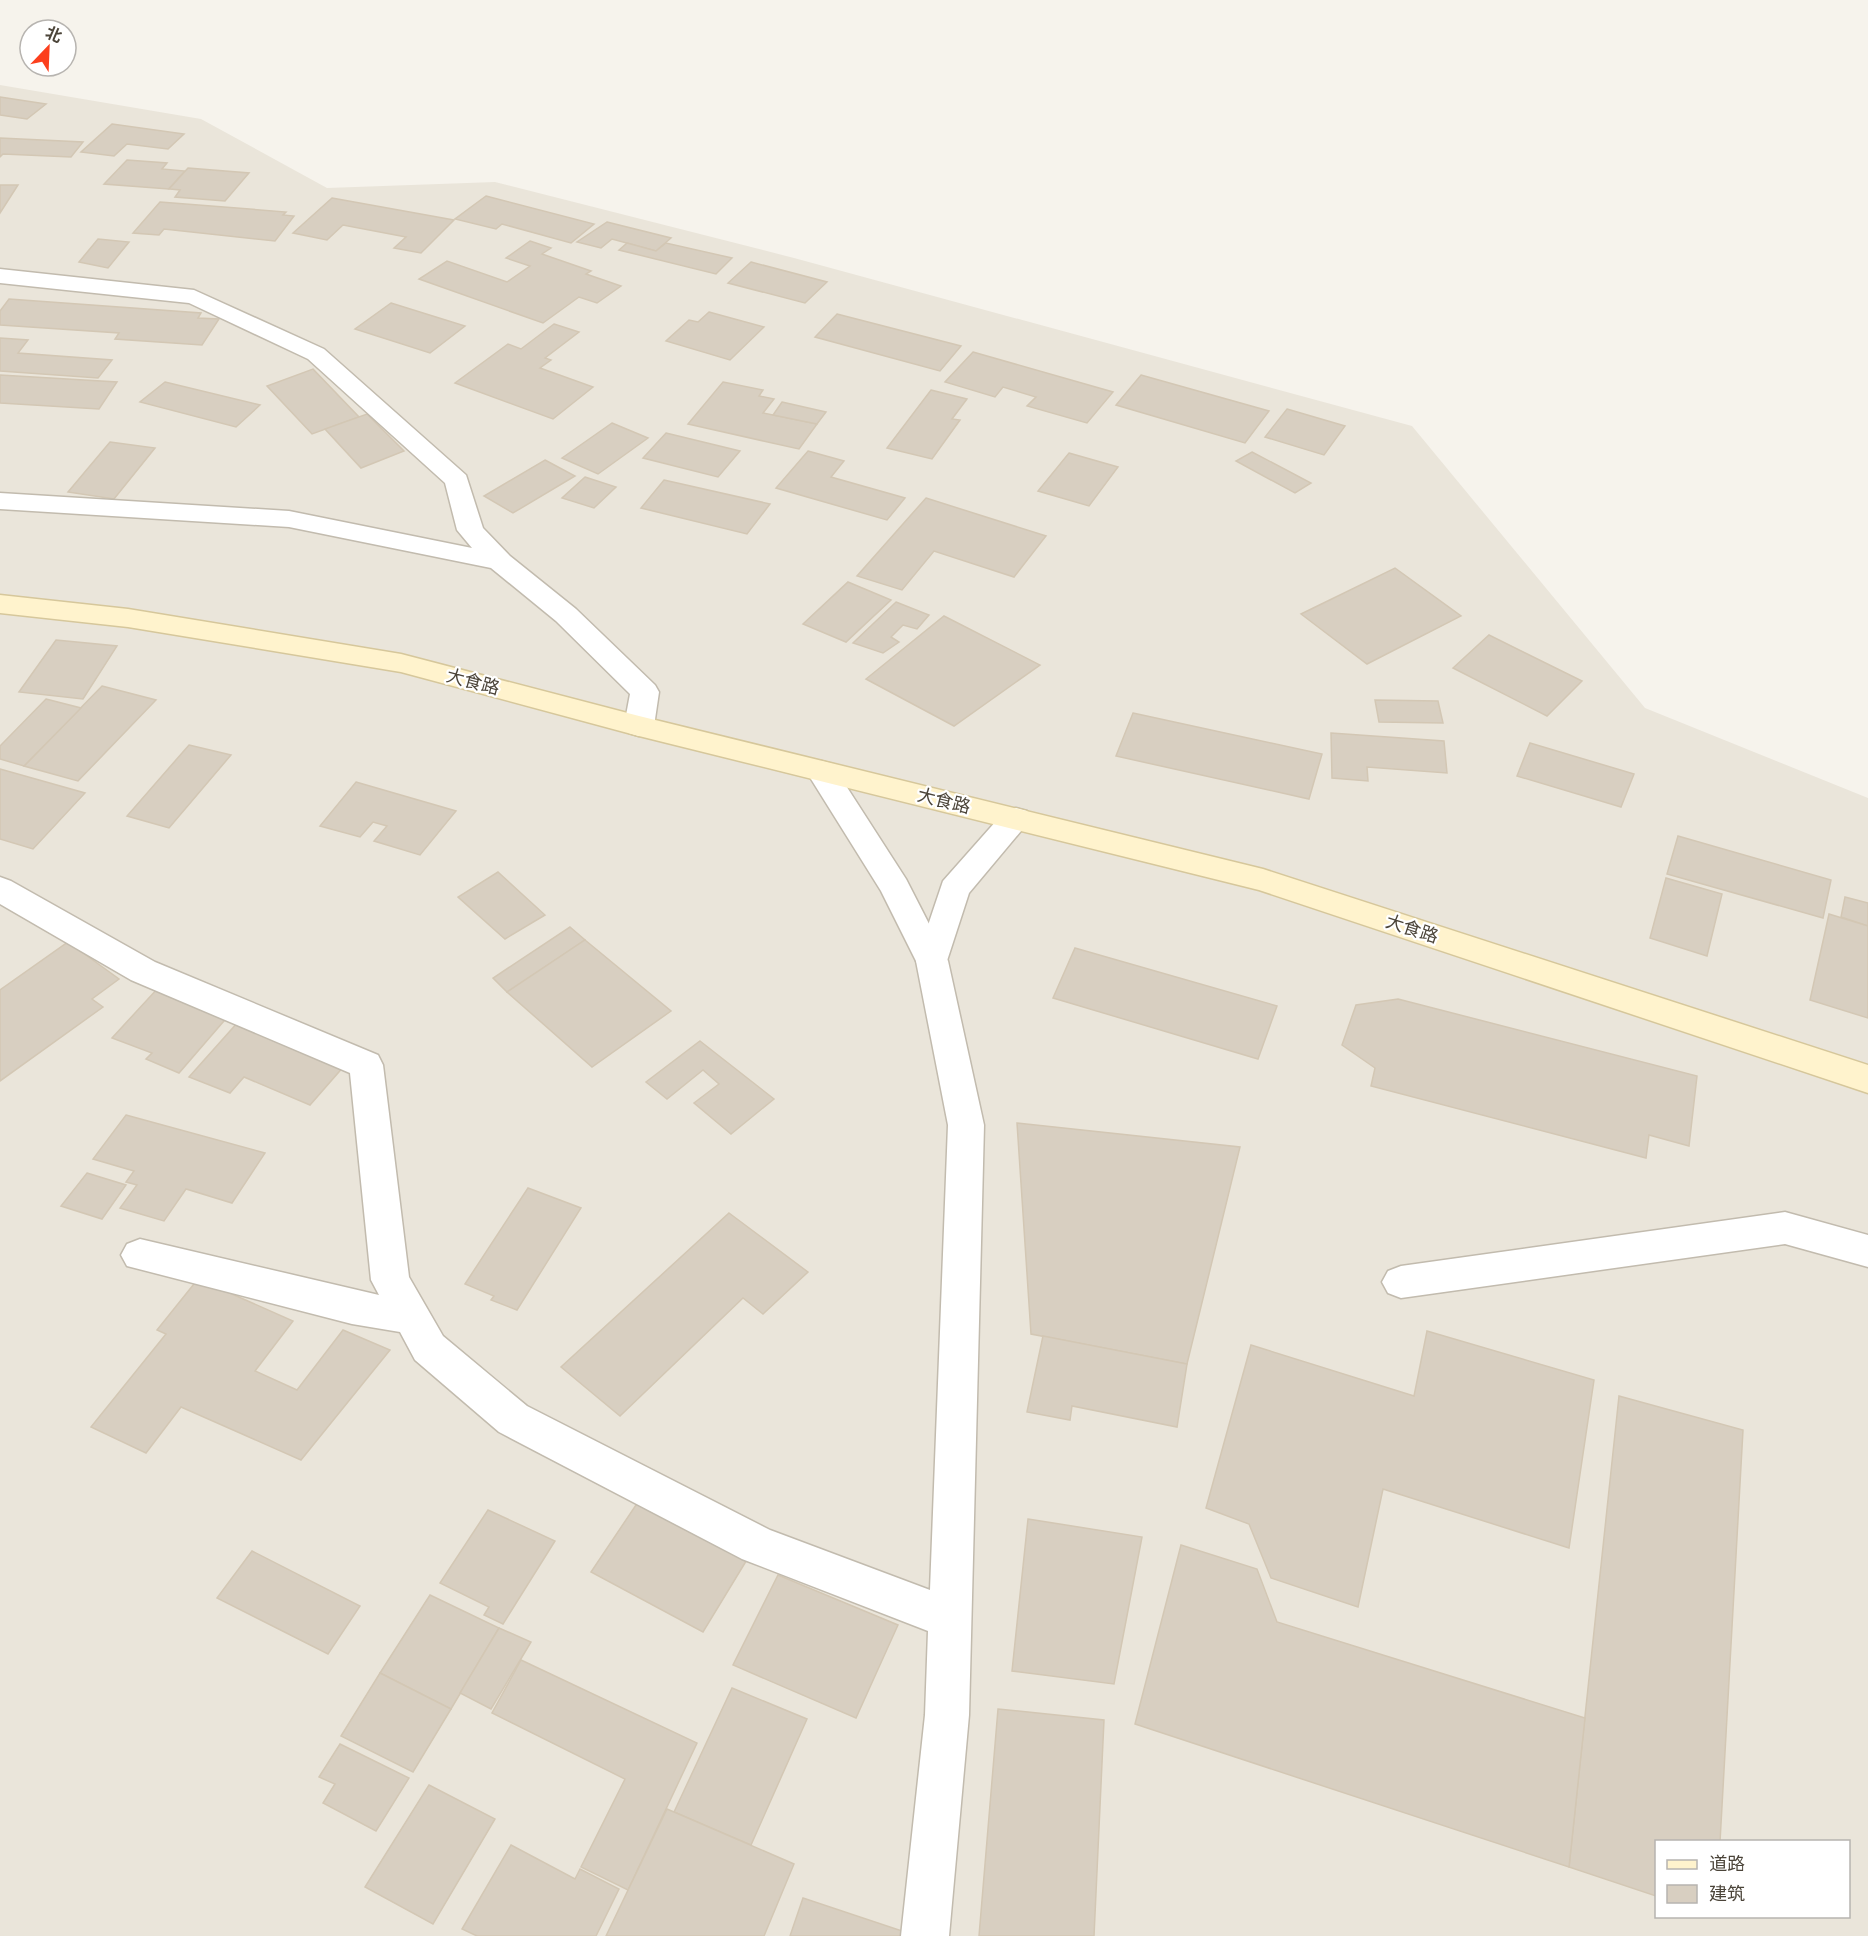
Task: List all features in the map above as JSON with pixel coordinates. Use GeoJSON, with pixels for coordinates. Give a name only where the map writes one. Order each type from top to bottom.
{"type":"FeatureCollection","features":[{"type":"Feature","properties":{"kind":"street"},"geometry":{"type":"LineString","coordinates":[[0,276],[194,297],[316,354],[457,480],[470,530],[500,562],[566,615],[645,692],[639,726]]}},
{"type":"Feature","properties":{"kind":"street"},"geometry":{"type":"LineString","coordinates":[[0,501],[289,519],[500,562]]}},
{"type":"Feature","properties":{"kind":"street","name":"大食路"},"geometry":{"type":"LineString","coordinates":[[0,604],[128,618],[401,663],[639,726],[1263,880],[1868,1079]]}},
{"type":"Feature","properties":{"kind":"street"},"geometry":{"type":"LineString","coordinates":[[821,771],[895,887],[932,962],[966,1125],[947,1715],[925,1936]]}},
{"type":"Feature","properties":{"kind":"street"},"geometry":{"type":"LineString","coordinates":[[932,962],[954,889],[1016,819]]}},
{"type":"Feature","properties":{"kind":"street"},"geometry":{"type":"LineString","coordinates":[[0,889],[143,971],[366,1065],[390,1280],[429,1348],[513,1419],[757,1545],[951,1619]]}},
{"type":"Feature","properties":{"kind":"street"},"geometry":{"type":"LineString","coordinates":[[1401,1282],[1785,1228],[1868,1251]]}},
{"type":"Feature","properties":{"kind":"street"},"geometry":{"type":"LineString","coordinates":[[140,1255],[352,1307],[412,1318]]}},
{"type":"Feature","properties":{"kind":"shaded area"},"geometry":{"type":"Polygon","coordinates":[[[0,85],[201,119],[327,188],[495,182],[794,258],[1412,426],[1645,708],[1868,798],[1868,1936],[0,1936],[0,85]]]}},
{"type":"Feature","properties":{"kind":"building"},"geometry":{"type":"Polygon","coordinates":[[[0,97],[46,104],[27,119],[0,115],[0,97]]]}},
{"type":"Feature","properties":{"kind":"building"},"geometry":{"type":"Polygon","coordinates":[[[112,124],[184,134],[168,149],[127,144],[114,156],[81,152],[112,124]]]}},
{"type":"Feature","properties":{"kind":"building"},"geometry":{"type":"Polygon","coordinates":[[[0,138],[83,142],[71,157],[3,154],[0,157],[0,138]]]}},
{"type":"Feature","properties":{"kind":"building"},"geometry":{"type":"Polygon","coordinates":[[[127,160],[167,163],[162,169],[185,171],[169,189],[104,184],[127,160]]]}},
{"type":"Feature","properties":{"kind":"building"},"geometry":{"type":"Polygon","coordinates":[[[188,168],[249,173],[225,201],[175,197],[180,190],[169,189],[188,168]]]}},
{"type":"Feature","properties":{"kind":"building"},"geometry":{"type":"Polygon","coordinates":[[[0,185],[18,185],[0,213],[0,185]]]}},
{"type":"Feature","properties":{"kind":"building"},"geometry":{"type":"Polygon","coordinates":[[[486,196],[594,224],[571,243],[502,224],[496,229],[455,219],[486,196]]]}},
{"type":"Feature","properties":{"kind":"building"},"geometry":{"type":"Polygon","coordinates":[[[332,198],[454,220],[421,253],[394,248],[406,237],[343,225],[327,240],[293,233],[332,198]]]}},
{"type":"Feature","properties":{"kind":"building"},"geometry":{"type":"Polygon","coordinates":[[[160,202],[286,212],[283,215],[294,216],[275,241],[164,229],[159,235],[133,233],[160,202]]]}},
{"type":"Feature","properties":{"kind":"building"},"geometry":{"type":"Polygon","coordinates":[[[607,222],[671,238],[656,251],[612,239],[601,248],[577,242],[607,222]]]}},
{"type":"Feature","properties":{"kind":"building"},"geometry":{"type":"Polygon","coordinates":[[[98,239],[129,242],[108,268],[79,262],[98,239]]]}},
{"type":"Feature","properties":{"kind":"building"},"geometry":{"type":"Polygon","coordinates":[[[530,241],[551,248],[542,254],[591,271],[586,274],[621,286],[597,303],[579,297],[543,323],[419,279],[447,261],[507,282],[530,266],[506,258],[530,241]]]}},
{"type":"Feature","properties":{"kind":"building"},"geometry":{"type":"Polygon","coordinates":[[[627,243],[656,251],[666,243],[732,258],[716,274],[619,250],[627,243]]]}},
{"type":"Feature","properties":{"kind":"building"},"geometry":{"type":"Polygon","coordinates":[[[751,262],[827,282],[805,303],[728,283],[751,262]]]}},
{"type":"Feature","properties":{"kind":"building"},"geometry":{"type":"Polygon","coordinates":[[[9,299],[201,313],[198,318],[219,319],[202,345],[115,339],[119,333],[0,325],[0,311],[9,299]]]}},
{"type":"Feature","properties":{"kind":"building"},"geometry":{"type":"Polygon","coordinates":[[[391,303],[465,326],[430,353],[355,329],[391,303]]]}},
{"type":"Feature","properties":{"kind":"building"},"geometry":{"type":"Polygon","coordinates":[[[709,312],[764,327],[730,360],[666,341],[689,320],[698,322],[709,312]]]}},
{"type":"Feature","properties":{"kind":"building"},"geometry":{"type":"Polygon","coordinates":[[[837,314],[961,346],[940,371],[815,337],[837,314]]]}},
{"type":"Feature","properties":{"kind":"building"},"geometry":{"type":"Polygon","coordinates":[[[554,324],[579,332],[545,358],[551,360],[540,368],[593,387],[553,419],[455,383],[508,344],[521,349],[554,324]]]}},
{"type":"Feature","properties":{"kind":"building"},"geometry":{"type":"Polygon","coordinates":[[[0,338],[28,340],[18,353],[112,360],[98,378],[0,371],[0,338]]]}},
{"type":"Feature","properties":{"kind":"building"},"geometry":{"type":"Polygon","coordinates":[[[973,352],[1113,392],[1087,423],[1027,406],[1036,397],[1003,387],[995,397],[945,382],[973,352]]]}},
{"type":"Feature","properties":{"kind":"building"},"geometry":{"type":"Polygon","coordinates":[[[313,369],[359,417],[312,434],[267,386],[313,369]]]}},
{"type":"Feature","properties":{"kind":"building"},"geometry":{"type":"Polygon","coordinates":[[[0,375],[117,382],[99,409],[0,403],[0,375]]]}},
{"type":"Feature","properties":{"kind":"building"},"geometry":{"type":"Polygon","coordinates":[[[1141,375],[1269,411],[1245,443],[1116,405],[1141,375]]]}},
{"type":"Feature","properties":{"kind":"building"},"geometry":{"type":"Polygon","coordinates":[[[165,382],[260,405],[236,427],[140,402],[165,382]]]}},
{"type":"Feature","properties":{"kind":"building"},"geometry":{"type":"Polygon","coordinates":[[[723,382],[763,390],[759,396],[774,399],[763,413],[817,424],[799,449],[688,424],[723,382]]]}},
{"type":"Feature","properties":{"kind":"building"},"geometry":{"type":"Polygon","coordinates":[[[931,390],[967,399],[952,419],[960,420],[932,459],[887,448],[931,390]]]}},
{"type":"Feature","properties":{"kind":"building"},"geometry":{"type":"Polygon","coordinates":[[[782,402],[826,412],[817,424],[773,415],[782,402]]]}},
{"type":"Feature","properties":{"kind":"building"},"geometry":{"type":"Polygon","coordinates":[[[1287,409],[1345,426],[1324,455],[1265,437],[1287,409]]]}},
{"type":"Feature","properties":{"kind":"building"},"geometry":{"type":"Polygon","coordinates":[[[367,414],[404,451],[361,468],[325,429],[367,414]]]}},
{"type":"Feature","properties":{"kind":"building"},"geometry":{"type":"Polygon","coordinates":[[[612,423],[648,438],[598,474],[562,458],[612,423]]]}},
{"type":"Feature","properties":{"kind":"building"},"geometry":{"type":"Polygon","coordinates":[[[666,433],[740,451],[718,477],[643,458],[666,433]]]}},
{"type":"Feature","properties":{"kind":"building"},"geometry":{"type":"Polygon","coordinates":[[[110,442],[155,448],[114,499],[68,492],[110,442]]]}},
{"type":"Feature","properties":{"kind":"building"},"geometry":{"type":"Polygon","coordinates":[[[808,451],[844,461],[831,477],[905,498],[887,520],[776,488],[808,451]]]}},
{"type":"Feature","properties":{"kind":"building"},"geometry":{"type":"Polygon","coordinates":[[[1252,452],[1311,483],[1295,493],[1236,461],[1252,452]]]}},
{"type":"Feature","properties":{"kind":"building"},"geometry":{"type":"Polygon","coordinates":[[[1069,453],[1118,467],[1089,506],[1038,491],[1069,453]]]}},
{"type":"Feature","properties":{"kind":"building"},"geometry":{"type":"Polygon","coordinates":[[[545,460],[575,476],[513,513],[484,496],[545,460]]]}},
{"type":"Feature","properties":{"kind":"building"},"geometry":{"type":"Polygon","coordinates":[[[585,477],[616,487],[594,508],[562,498],[585,477]]]}},
{"type":"Feature","properties":{"kind":"building"},"geometry":{"type":"Polygon","coordinates":[[[664,480],[770,504],[747,534],[641,508],[664,480]]]}},
{"type":"Feature","properties":{"kind":"building"},"geometry":{"type":"Polygon","coordinates":[[[926,498],[1046,536],[1014,577],[934,551],[902,590],[857,576],[926,498]]]}},
{"type":"Feature","properties":{"kind":"building"},"geometry":{"type":"Polygon","coordinates":[[[1395,568],[1461,616],[1367,664],[1301,614],[1395,568]]]}},
{"type":"Feature","properties":{"kind":"building"},"geometry":{"type":"Polygon","coordinates":[[[848,582],[891,600],[846,642],[803,624],[848,582]]]}},
{"type":"Feature","properties":{"kind":"building"},"geometry":{"type":"Polygon","coordinates":[[[896,602],[929,615],[917,629],[903,625],[891,637],[899,642],[883,653],[853,643],[896,602]]]}},
{"type":"Feature","properties":{"kind":"building"},"geometry":{"type":"Polygon","coordinates":[[[944,616],[1040,665],[954,726],[866,679],[944,616]]]}},
{"type":"Feature","properties":{"kind":"building"},"geometry":{"type":"Polygon","coordinates":[[[1489,635],[1582,681],[1547,716],[1453,668],[1489,635]]]}},
{"type":"Feature","properties":{"kind":"building"},"geometry":{"type":"Polygon","coordinates":[[[56,640],[117,646],[83,699],[19,692],[56,640]]]}},
{"type":"Feature","properties":{"kind":"building"},"geometry":{"type":"Polygon","coordinates":[[[102,686],[156,700],[78,781],[24,766],[102,686]]]}},
{"type":"Feature","properties":{"kind":"building"},"geometry":{"type":"Polygon","coordinates":[[[46,699],[81,708],[24,766],[0,759],[0,746],[46,699]]]}},
{"type":"Feature","properties":{"kind":"building"},"geometry":{"type":"Polygon","coordinates":[[[1375,700],[1438,701],[1443,723],[1379,722],[1375,700]]]}},
{"type":"Feature","properties":{"kind":"building"},"geometry":{"type":"Polygon","coordinates":[[[1133,713],[1322,754],[1309,799],[1116,756],[1133,713]]]}},
{"type":"Feature","properties":{"kind":"building"},"geometry":{"type":"Polygon","coordinates":[[[1331,733],[1444,741],[1447,773],[1367,767],[1368,781],[1332,778],[1331,733]]]}},
{"type":"Feature","properties":{"kind":"building"},"geometry":{"type":"Polygon","coordinates":[[[1530,743],[1634,774],[1621,807],[1517,776],[1530,743]]]}},
{"type":"Feature","properties":{"kind":"building"},"geometry":{"type":"Polygon","coordinates":[[[189,745],[231,755],[169,828],[127,816],[189,745]]]}},
{"type":"Feature","properties":{"kind":"building"},"geometry":{"type":"Polygon","coordinates":[[[0,769],[85,793],[33,849],[0,839],[0,769]]]}},
{"type":"Feature","properties":{"kind":"building"},"geometry":{"type":"Polygon","coordinates":[[[356,782],[456,811],[420,855],[374,841],[387,826],[373,822],[360,837],[320,826],[356,782]]]}},
{"type":"Feature","properties":{"kind":"building"},"geometry":{"type":"Polygon","coordinates":[[[1678,836],[1831,880],[1823,918],[1667,874],[1678,836]]]}},
{"type":"Feature","properties":{"kind":"building"},"geometry":{"type":"Polygon","coordinates":[[[498,872],[545,915],[505,939],[458,897],[498,872]]]}},
{"type":"Feature","properties":{"kind":"building"},"geometry":{"type":"Polygon","coordinates":[[[1666,878],[1722,894],[1707,956],[1650,938],[1666,878]]]}},
{"type":"Feature","properties":{"kind":"building"},"geometry":{"type":"Polygon","coordinates":[[[1845,897],[1868,903],[1868,926],[1841,917],[1845,897]]]}},
{"type":"Feature","properties":{"kind":"building"},"geometry":{"type":"Polygon","coordinates":[[[1829,914],[1868,926],[1868,1018],[1810,1000],[1829,914]]]}},
{"type":"Feature","properties":{"kind":"building"},"geometry":{"type":"Polygon","coordinates":[[[570,927],[585,940],[507,992],[493,978],[570,927]]]}},
{"type":"Feature","properties":{"kind":"building"},"geometry":{"type":"Polygon","coordinates":[[[585,940],[671,1011],[592,1067],[507,992],[585,940]]]}},
{"type":"Feature","properties":{"kind":"building"},"geometry":{"type":"Polygon","coordinates":[[[68,942],[119,979],[92,999],[103,1007],[0,1081],[0,990],[68,942]]]}},
{"type":"Feature","properties":{"kind":"building"},"geometry":{"type":"Polygon","coordinates":[[[1075,948],[1277,1006],[1258,1059],[1053,998],[1075,948]]]}},
{"type":"Feature","properties":{"kind":"building"},"geometry":{"type":"Polygon","coordinates":[[[158,988],[230,1014],[179,1073],[146,1059],[152,1053],[112,1038],[158,988]]]}},
{"type":"Feature","properties":{"kind":"building"},"geometry":{"type":"Polygon","coordinates":[[[1398,999],[1697,1076],[1689,1146],[1649,1135],[1646,1158],[1371,1086],[1375,1068],[1342,1045],[1356,1005],[1398,999]]]}},
{"type":"Feature","properties":{"kind":"building"},"geometry":{"type":"Polygon","coordinates":[[[239,1021],[345,1065],[310,1105],[244,1077],[230,1093],[189,1077],[239,1021]]]}},
{"type":"Feature","properties":{"kind":"building"},"geometry":{"type":"Polygon","coordinates":[[[700,1041],[774,1099],[731,1134],[694,1103],[719,1084],[703,1070],[667,1099],[646,1082],[700,1041]]]}},
{"type":"Feature","properties":{"kind":"building"},"geometry":{"type":"Polygon","coordinates":[[[126,1115],[265,1153],[232,1203],[186,1189],[164,1221],[120,1208],[137,1185],[126,1182],[134,1171],[93,1159],[126,1115]]]}},
{"type":"Feature","properties":{"kind":"building"},"geometry":{"type":"Polygon","coordinates":[[[1017,1123],[1240,1147],[1187,1364],[1031,1334],[1017,1123]]]}},
{"type":"Feature","properties":{"kind":"building"},"geometry":{"type":"Polygon","coordinates":[[[87,1173],[126,1185],[102,1219],[61,1206],[87,1173]]]}},
{"type":"Feature","properties":{"kind":"building"},"geometry":{"type":"Polygon","coordinates":[[[528,1188],[581,1208],[517,1310],[491,1300],[494,1296],[465,1284],[528,1188]]]}},
{"type":"Feature","properties":{"kind":"building"},"geometry":{"type":"Polygon","coordinates":[[[729,1213],[808,1272],[763,1314],[743,1298],[620,1416],[561,1367],[729,1213]]]}},
{"type":"Feature","properties":{"kind":"building"},"geometry":{"type":"Polygon","coordinates":[[[198,1279],[293,1321],[255,1371],[297,1390],[343,1330],[390,1350],[301,1460],[181,1407],[146,1453],[91,1427],[166,1334],[157,1330],[198,1279]]]}},
{"type":"Feature","properties":{"kind":"building"},"geometry":{"type":"Polygon","coordinates":[[[1427,1331],[1594,1380],[1569,1548],[1383,1489],[1358,1607],[1271,1578],[1249,1524],[1206,1508],[1251,1345],[1414,1396],[1427,1331]]]}},
{"type":"Feature","properties":{"kind":"building"},"geometry":{"type":"Polygon","coordinates":[[[1043,1336],[1187,1364],[1177,1427],[1072,1406],[1070,1420],[1027,1412],[1043,1336]]]}},
{"type":"Feature","properties":{"kind":"building"},"geometry":{"type":"Polygon","coordinates":[[[1619,1396],[1743,1430],[1720,1840],[1655,1840],[1655,1896],[1569,1867],[1619,1396]]]}},
{"type":"Feature","properties":{"kind":"building"},"geometry":{"type":"Polygon","coordinates":[[[638,1502],[748,1558],[703,1632],[591,1572],[638,1502]]]}},
{"type":"Feature","properties":{"kind":"building"},"geometry":{"type":"Polygon","coordinates":[[[488,1510],[555,1541],[503,1624],[484,1615],[489,1607],[440,1583],[488,1510]]]}},
{"type":"Feature","properties":{"kind":"building"},"geometry":{"type":"Polygon","coordinates":[[[1028,1519],[1142,1537],[1114,1684],[1012,1671],[1028,1519]]]}},
{"type":"Feature","properties":{"kind":"building"},"geometry":{"type":"Polygon","coordinates":[[[1181,1545],[1257,1569],[1277,1622],[1585,1718],[1569,1867],[1135,1724],[1181,1545]]]}},
{"type":"Feature","properties":{"kind":"building"},"geometry":{"type":"Polygon","coordinates":[[[252,1551],[360,1606],[328,1654],[217,1598],[252,1551]]]}},
{"type":"Feature","properties":{"kind":"building"},"geometry":{"type":"Polygon","coordinates":[[[778,1575],[898,1625],[856,1718],[733,1665],[778,1575]]]}},
{"type":"Feature","properties":{"kind":"building"},"geometry":{"type":"Polygon","coordinates":[[[430,1595],[499,1628],[451,1709],[380,1673],[430,1595]]]}},
{"type":"Feature","properties":{"kind":"building"},"geometry":{"type":"Polygon","coordinates":[[[499,1628],[531,1642],[491,1709],[460,1693],[499,1628]]]}},
{"type":"Feature","properties":{"kind":"building"},"geometry":{"type":"Polygon","coordinates":[[[521,1660],[697,1743],[628,1890],[581,1867],[625,1779],[492,1713],[521,1660]]]}},
{"type":"Feature","properties":{"kind":"building"},"geometry":{"type":"Polygon","coordinates":[[[380,1673],[451,1709],[413,1772],[341,1736],[380,1673]]]}},
{"type":"Feature","properties":{"kind":"building"},"geometry":{"type":"Polygon","coordinates":[[[732,1688],[807,1719],[751,1845],[674,1812],[732,1688]]]}},
{"type":"Feature","properties":{"kind":"building"},"geometry":{"type":"Polygon","coordinates":[[[998,1709],[1104,1720],[1094,1936],[979,1936],[998,1709]]]}},
{"type":"Feature","properties":{"kind":"building"},"geometry":{"type":"Polygon","coordinates":[[[340,1744],[409,1778],[376,1831],[323,1803],[335,1784],[319,1777],[340,1744]]]}},
{"type":"Feature","properties":{"kind":"building"},"geometry":{"type":"Polygon","coordinates":[[[429,1785],[495,1819],[433,1924],[365,1887],[429,1785]]]}},
{"type":"Feature","properties":{"kind":"building"},"geometry":{"type":"Polygon","coordinates":[[[667,1809],[794,1864],[764,1936],[606,1936],[667,1809]]]}},
{"type":"Feature","properties":{"kind":"building"},"geometry":{"type":"Polygon","coordinates":[[[511,1845],[575,1879],[580,1869],[619,1889],[596,1936],[477,1936],[462,1929],[511,1845]]]}},
{"type":"Feature","properties":{"kind":"building"},"geometry":{"type":"Polygon","coordinates":[[[803,1898],[902,1931],[901,1936],[790,1936],[803,1898]]]}}]}
